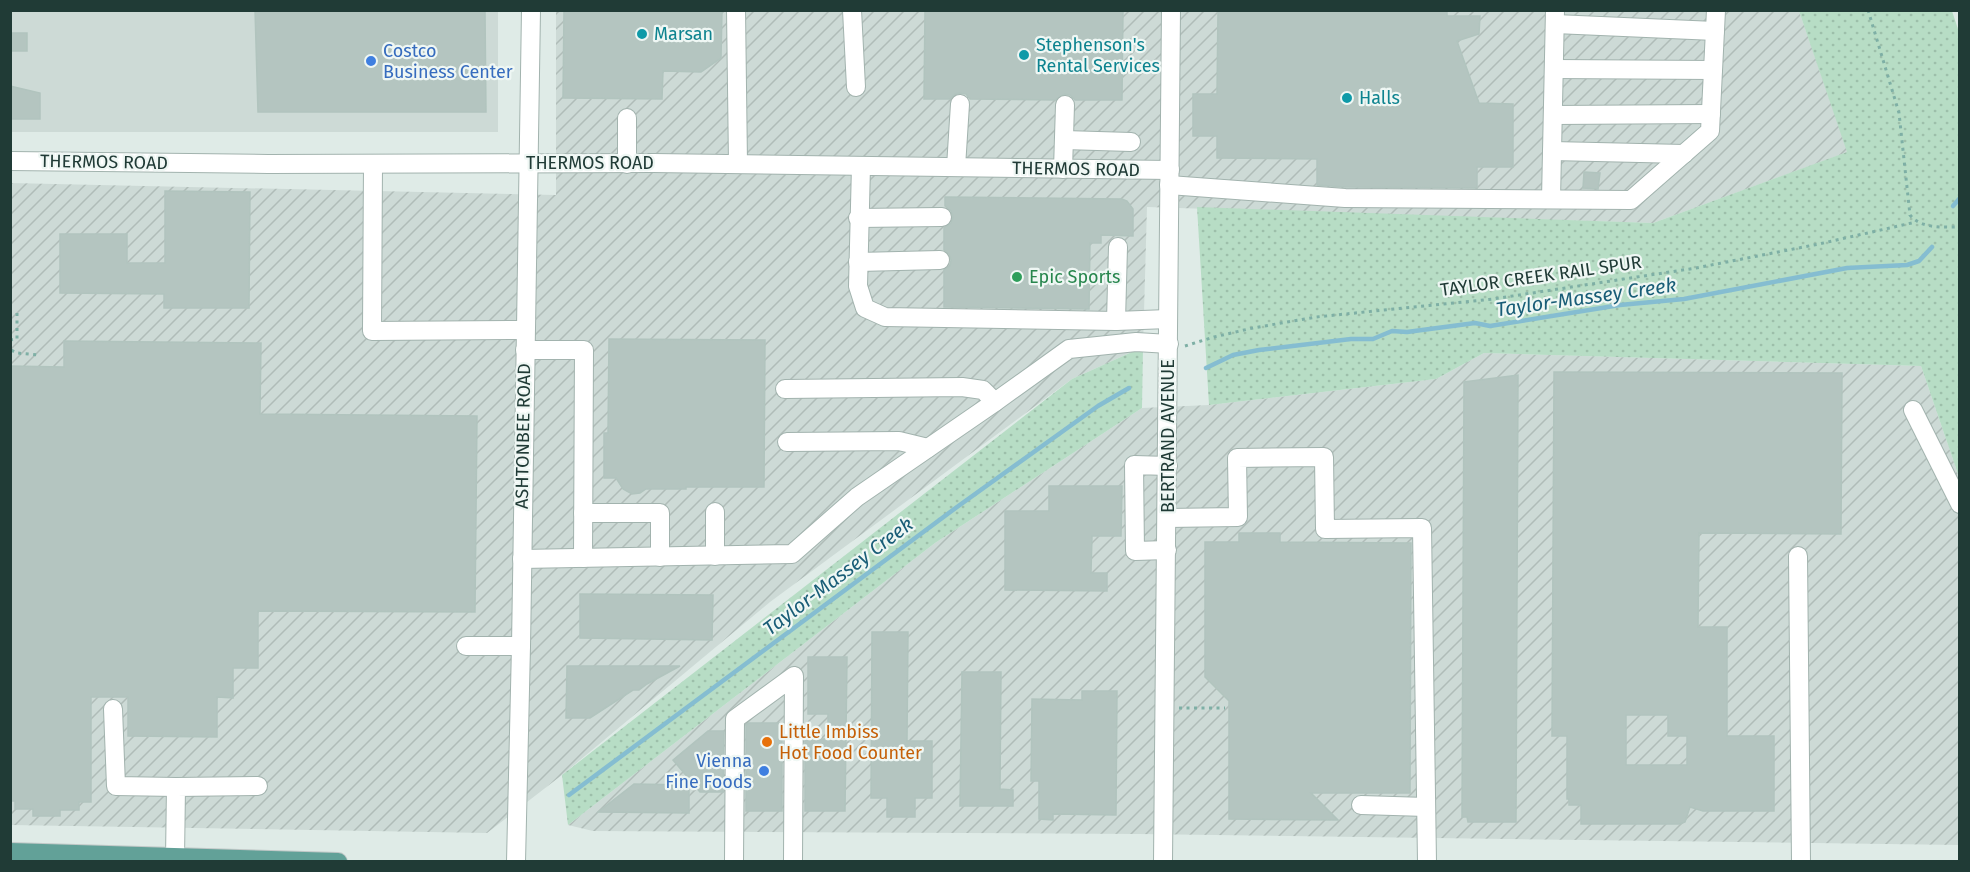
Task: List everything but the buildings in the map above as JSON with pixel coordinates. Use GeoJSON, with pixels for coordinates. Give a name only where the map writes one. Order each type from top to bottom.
{"type":"FeatureCollection","features":[{"type":"Feature","properties":{"kind":"main road"},"geometry":{"type":"LineString","coordinates":[[10,852],[47,858],[338,861]]}},
{"type":"Feature","properties":{"kind":"street","name":"ASHTONBEE ROAD"},"geometry":{"type":"LineString","coordinates":[[516,861],[531,10]]}},
{"type":"Feature","properties":{"kind":"street"},"geometry":{"type":"LineString","coordinates":[[736,10],[738,164]]}},
{"type":"Feature","properties":{"kind":"street"},"geometry":{"type":"LineString","coordinates":[[852,10],[856,87]]}},
{"type":"Feature","properties":{"kind":"street","name":"BERTRAND AVENUE"},"geometry":{"type":"LineString","coordinates":[[1163,861],[1171,10]]}},
{"type":"Feature","properties":{"kind":"street"},"geometry":{"type":"LineString","coordinates":[[1553,115],[1711,114],[1716,10]]}},
{"type":"Feature","properties":{"kind":"street"},"geometry":{"type":"LineString","coordinates":[[1551,199],[1555,17],[1715,31]]}},
{"type":"Feature","properties":{"kind":"street"},"geometry":{"type":"LineString","coordinates":[[1554,69],[1713,70]]}},
{"type":"Feature","properties":{"kind":"street"},"geometry":{"type":"LineString","coordinates":[[956,167],[960,104]]}},
{"type":"Feature","properties":{"kind":"street"},"geometry":{"type":"LineString","coordinates":[[1063,169],[1065,105]]}},
{"type":"Feature","properties":{"kind":"street","name":"THERMOS ROAD"},"geometry":{"type":"LineString","coordinates":[[10,161],[738,164],[1063,169],[1169,178],[1345,198],[1631,200],[1710,131],[1711,114]]}},
{"type":"Feature","properties":{"kind":"street"},"geometry":{"type":"LineString","coordinates":[[627,118],[627,164]]}},
{"type":"Feature","properties":{"kind":"street"},"geometry":{"type":"LineString","coordinates":[[1064,140],[1131,142]]}},
{"type":"Feature","properties":{"kind":"street"},"geometry":{"type":"LineString","coordinates":[[1552,151],[1684,154]]}},
{"type":"Feature","properties":{"kind":"street"},"geometry":{"type":"LineString","coordinates":[[373,164],[372,331],[525,330]]}},
{"type":"Feature","properties":{"kind":"street"},"geometry":{"type":"LineString","coordinates":[[861,166],[858,286],[865,308],[885,317],[1116,321],[1168,319]]}},
{"type":"Feature","properties":{"kind":"street"},"geometry":{"type":"LineString","coordinates":[[858,218],[942,217]]}},
{"type":"Feature","properties":{"kind":"street"},"geometry":{"type":"LineString","coordinates":[[1116,321],[1118,247]]}},
{"type":"Feature","properties":{"kind":"street"},"geometry":{"type":"LineString","coordinates":[[858,262],[940,260]]}},
{"type":"Feature","properties":{"kind":"street"},"geometry":{"type":"LineString","coordinates":[[522,559],[792,554],[856,498],[1069,349],[1136,342],[1169,345]]}},
{"type":"Feature","properties":{"kind":"street"},"geometry":{"type":"LineString","coordinates":[[525,350],[584,351],[583,558]]}},
{"type":"Feature","properties":{"kind":"street"},"geometry":{"type":"LineString","coordinates":[[785,389],[962,387],[983,390],[995,402]]}},
{"type":"Feature","properties":{"kind":"street"},"geometry":{"type":"LineString","coordinates":[[1913,410],[1959,504]]}},
{"type":"Feature","properties":{"kind":"street"},"geometry":{"type":"LineString","coordinates":[[786,442],[900,441],[928,448]]}},
{"type":"Feature","properties":{"kind":"street"},"geometry":{"type":"LineString","coordinates":[[1167,518],[1238,517],[1237,458],[1324,457],[1325,529],[1422,528],[1426,861]]}},
{"type":"Feature","properties":{"kind":"street"},"geometry":{"type":"LineString","coordinates":[[1167,550],[1135,551],[1134,465],[1168,466]]}},
{"type":"Feature","properties":{"kind":"street"},"geometry":{"type":"LineString","coordinates":[[715,512],[715,556]]}},
{"type":"Feature","properties":{"kind":"street"},"geometry":{"type":"LineString","coordinates":[[583,513],[660,513],[660,557]]}},
{"type":"Feature","properties":{"kind":"street"},"geometry":{"type":"LineString","coordinates":[[1798,556],[1801,861]]}},
{"type":"Feature","properties":{"kind":"street"},"geometry":{"type":"LineString","coordinates":[[466,646],[521,646]]}},
{"type":"Feature","properties":{"kind":"street"},"geometry":{"type":"LineString","coordinates":[[734,861],[735,719],[794,676],[793,861]]}},
{"type":"Feature","properties":{"kind":"street"},"geometry":{"type":"LineString","coordinates":[[113,710],[116,786],[258,786]]}},
{"type":"Feature","properties":{"kind":"street"},"geometry":{"type":"LineString","coordinates":[[176,787],[176,858]]}},
{"type":"Feature","properties":{"kind":"street"},"geometry":{"type":"LineString","coordinates":[[1361,805],[1426,807]]}},
{"type":"Feature","properties":{"kind":"path"},"geometry":{"type":"LineString","coordinates":[[1868,10],[1899,113],[1910,215],[1916,222],[1959,227]]}},
{"type":"Feature","properties":{"kind":"path","name":"TAYLOR CREEK RAIL SPUR"},"geometry":{"type":"LineString","coordinates":[[1169,345],[1187,346],[1253,328],[1316,318],[1493,298],[1696,268],[1916,222]]}},
{"type":"Feature","properties":{"kind":"path"},"geometry":{"type":"LineString","coordinates":[[17,313],[17,339],[10,341],[11,350],[17,353],[39,355]]}},
{"type":"Feature","properties":{"kind":"path"},"geometry":{"type":"LineString","coordinates":[[1165,708],[1225,708]]}},
{"type":"Feature","properties":{"kind":"shaded area"},"geometry":{"type":"Polygon","coordinates":[[[556,10],[1799,11],[1848,152],[1653,223],[1147,207],[1143,347],[1072,379],[770,602],[562,775],[487,833],[11,825],[10,183],[556,195],[556,10]]]}},
{"type":"Feature","properties":{"kind":"shaded area"},"geometry":{"type":"Polygon","coordinates":[[[11,11],[498,11],[498,132],[11,132],[11,11]]]}},
{"type":"Feature","properties":{"kind":"shaded area"},"geometry":{"type":"Polygon","coordinates":[[[1484,353],[1921,366],[1959,477],[1959,845],[1139,834],[593,831],[568,825],[935,543],[1142,408],[1209,405],[1436,379],[1484,353]]]}},
{"type":"Feature","properties":{"kind":"green space"},"geometry":{"type":"Polygon","coordinates":[[[1799,11],[1952,11],[1959,32],[1959,477],[1921,366],[1484,353],[1436,379],[1209,405],[1197,207],[1653,223],[1847,152],[1799,11]]]}},
{"type":"Feature","properties":{"kind":"green space"},"geometry":{"type":"Polygon","coordinates":[[[1143,347],[1142,408],[935,543],[568,825],[562,775],[1072,379],[1143,347]]]}},
{"type":"Feature","properties":{"kind":"waterway","name":"Taylor-Massey Creek"},"geometry":{"type":"LineString","coordinates":[[1953,206],[1960,198]]}},
{"type":"Feature","properties":{"kind":"waterway","name":"Taylor-Massey Creek"},"geometry":{"type":"LineString","coordinates":[[1206,368],[1233,355],[1259,350],[1351,339],[1373,339],[1392,331],[1407,332],[1475,323],[1490,326],[1620,305],[1684,299],[1847,268],[1907,265],[1919,261],[1932,247]]}},
{"type":"Feature","properties":{"kind":"waterway","name":"Taylor-Massey Creek"},"geometry":{"type":"LineString","coordinates":[[569,795],[957,507],[1098,406],[1129,388]]}},
{"type":"Feature","properties":{"kind":"place","name":"Marsan"},"geometry":{"type":"Point","coordinates":[642,34]}},
{"type":"Feature","properties":{"kind":"place","name":"Stephenson's Rental Services"},"geometry":{"type":"Point","coordinates":[1024,55]}},
{"type":"Feature","properties":{"kind":"place","name":"Costco Business Center"},"geometry":{"type":"Point","coordinates":[371,61]}},
{"type":"Feature","properties":{"kind":"place","name":"Halls"},"geometry":{"type":"Point","coordinates":[1347,98]}},
{"type":"Feature","properties":{"kind":"place","name":"Epic Sports"},"geometry":{"type":"Point","coordinates":[1017,277]}},
{"type":"Feature","properties":{"kind":"place","name":"Little Imbiss Hot Food Counter"},"geometry":{"type":"Point","coordinates":[767,742]}},
{"type":"Feature","properties":{"kind":"place","name":"Vienna Fine Foods"},"geometry":{"type":"Point","coordinates":[764,771]}}]}
